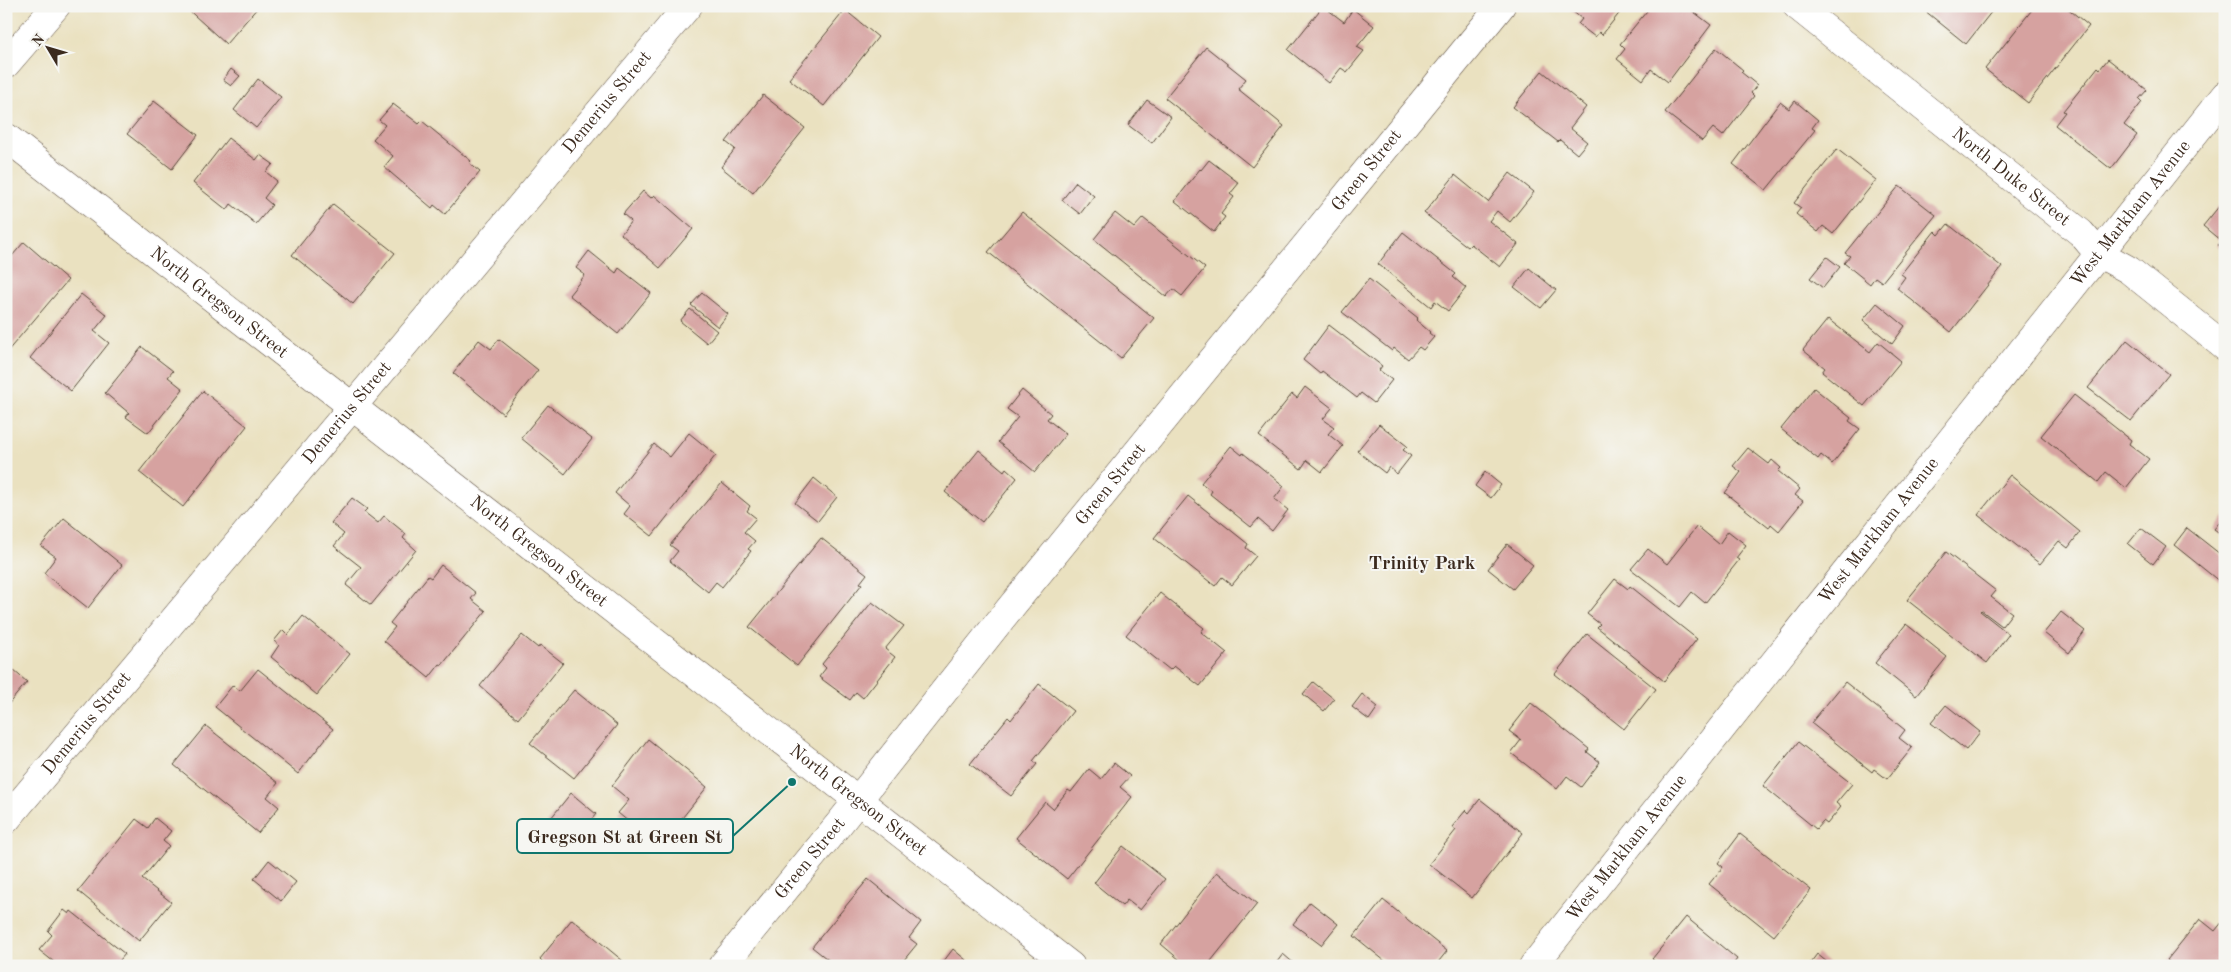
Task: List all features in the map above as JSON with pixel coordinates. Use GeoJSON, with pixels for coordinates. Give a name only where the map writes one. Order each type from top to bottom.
{"type":"FeatureCollection","features":[{"type":"Feature","properties":{"kind":"street"},"geometry":{"type":"LineString","coordinates":[[6,64],[56,6]]}},
{"type":"Feature","properties":{"kind":"street","name":"Demerius Street"},"geometry":{"type":"LineString","coordinates":[[6,820],[354,407],[688,6]]}},
{"type":"Feature","properties":{"kind":"street","name":"Green Street"},"geometry":{"type":"LineString","coordinates":[[722,966],[858,800],[1002,618],[1501,6]]}},
{"type":"Feature","properties":{"kind":"street","name":"North Duke Street"},"geometry":{"type":"LineString","coordinates":[[1797,6],[2081,233],[2098,253],[2129,270],[2225,347]]}},
{"type":"Feature","properties":{"kind":"street","name":"West Markham Avenue"},"geometry":{"type":"LineString","coordinates":[[1533,966],[2225,95]]}},
{"type":"Feature","properties":{"kind":"street","name":"North Gregson Street"},"geometry":{"type":"LineString","coordinates":[[6,137],[1071,966]]}},
{"type":"Feature","properties":{"kind":"building"},"geometry":{"type":"Polygon","coordinates":[[[184,6],[259,6],[226,44],[184,6]]]}},
{"type":"Feature","properties":{"kind":"building"},"geometry":{"type":"Polygon","coordinates":[[[1323,6],[1344,22],[1353,9],[1374,26],[1357,47],[1364,51],[1347,72],[1341,68],[1329,83],[1288,50],[1323,6]]]}},
{"type":"Feature","properties":{"kind":"building"},"geometry":{"type":"Polygon","coordinates":[[[1566,6],[1625,6],[1602,35],[1599,32],[1595,37],[1578,24],[1582,19],[1566,6]]]}},
{"type":"Feature","properties":{"kind":"building"},"geometry":{"type":"Polygon","coordinates":[[[1651,6],[1658,8],[1660,6],[1686,6],[1711,25],[1668,82],[1651,69],[1643,80],[1617,59],[1625,49],[1620,44],[1651,6]]]}},
{"type":"Feature","properties":{"kind":"building"},"geometry":{"type":"Polygon","coordinates":[[[1919,6],[1996,6],[1966,44],[1919,6]]]}},
{"type":"Feature","properties":{"kind":"building"},"geometry":{"type":"Polygon","coordinates":[[[2035,6],[2065,6],[2089,26],[2028,103],[1985,69],[2035,6]]]}},
{"type":"Feature","properties":{"kind":"building"},"geometry":{"type":"Polygon","coordinates":[[[845,10],[878,37],[824,106],[789,79],[845,10]]]}},
{"type":"Feature","properties":{"kind":"building"},"geometry":{"type":"Polygon","coordinates":[[[1206,47],[1246,79],[1238,89],[1284,126],[1252,167],[1165,98],[1206,47]]]}},
{"type":"Feature","properties":{"kind":"building"},"geometry":{"type":"Polygon","coordinates":[[[1716,48],[1743,70],[1741,72],[1757,85],[1751,93],[1754,96],[1723,136],[1713,128],[1702,141],[1665,112],[1716,48]]]}},
{"type":"Feature","properties":{"kind":"building"},"geometry":{"type":"Polygon","coordinates":[[[2108,59],[2147,90],[2139,99],[2142,102],[2124,125],[2137,135],[2111,169],[2055,125],[2065,112],[2063,111],[2098,67],[2100,69],[2108,59]]]}},
{"type":"Feature","properties":{"kind":"building"},"geometry":{"type":"Polygon","coordinates":[[[231,69],[240,76],[231,86],[223,80],[231,69]]]}},
{"type":"Feature","properties":{"kind":"building"},"geometry":{"type":"Polygon","coordinates":[[[1542,71],[1586,107],[1570,128],[1587,142],[1577,154],[1560,140],[1558,142],[1513,107],[1542,71]]]}},
{"type":"Feature","properties":{"kind":"building"},"geometry":{"type":"Polygon","coordinates":[[[258,79],[281,97],[256,128],[234,110],[258,79]]]}},
{"type":"Feature","properties":{"kind":"building"},"geometry":{"type":"Polygon","coordinates":[[[763,95],[805,128],[753,193],[721,167],[735,149],[726,142],[763,95]]]}},
{"type":"Feature","properties":{"kind":"building"},"geometry":{"type":"Polygon","coordinates":[[[1147,100],[1171,117],[1152,143],[1128,125],[1147,100]]]}},
{"type":"Feature","properties":{"kind":"building"},"geometry":{"type":"Polygon","coordinates":[[[154,101],[198,135],[172,169],[127,134],[154,101]]]}},
{"type":"Feature","properties":{"kind":"building"},"geometry":{"type":"Polygon","coordinates":[[[1795,101],[1818,120],[1812,128],[1815,130],[1766,190],[1733,164],[1780,102],[1789,109],[1795,101]]]}},
{"type":"Feature","properties":{"kind":"building"},"geometry":{"type":"Polygon","coordinates":[[[393,104],[419,124],[422,121],[471,161],[469,163],[480,172],[445,214],[434,205],[432,208],[384,167],[393,156],[373,139],[385,125],[379,120],[393,104]]]}},
{"type":"Feature","properties":{"kind":"building"},"geometry":{"type":"Polygon","coordinates":[[[228,138],[256,160],[260,155],[273,164],[266,172],[277,181],[264,198],[272,205],[256,224],[231,204],[227,210],[193,183],[228,138]]]}},
{"type":"Feature","properties":{"kind":"building"},"geometry":{"type":"Polygon","coordinates":[[[1837,149],[1876,180],[1833,234],[1823,226],[1818,232],[1796,214],[1801,208],[1794,203],[1837,149]]]}},
{"type":"Feature","properties":{"kind":"building"},"geometry":{"type":"Polygon","coordinates":[[[1209,160],[1239,183],[1230,194],[1234,197],[1221,214],[1225,217],[1214,232],[1175,201],[1209,160]]]}},
{"type":"Feature","properties":{"kind":"building"},"geometry":{"type":"Polygon","coordinates":[[[1510,173],[1534,192],[1510,222],[1497,211],[1489,221],[1518,244],[1500,267],[1471,244],[1468,247],[1424,213],[1455,175],[1488,202],[1510,173]]]}},
{"type":"Feature","properties":{"kind":"building"},"geometry":{"type":"Polygon","coordinates":[[[1076,182],[1094,196],[1080,214],[1062,200],[1076,182]]]}},
{"type":"Feature","properties":{"kind":"building"},"geometry":{"type":"Polygon","coordinates":[[[1899,186],[1936,215],[1882,282],[1875,277],[1870,284],[1844,263],[1850,256],[1845,253],[1899,186]]]}},
{"type":"Feature","properties":{"kind":"building"},"geometry":{"type":"Polygon","coordinates":[[[643,191],[651,198],[654,195],[693,229],[660,268],[621,234],[631,221],[623,214],[643,191]]]}},
{"type":"Feature","properties":{"kind":"building"},"geometry":{"type":"Polygon","coordinates":[[[2225,199],[2225,252],[2217,245],[2221,241],[2203,226],[2225,199]]]}},
{"type":"Feature","properties":{"kind":"building"},"geometry":{"type":"Polygon","coordinates":[[[333,204],[395,253],[353,304],[292,255],[333,204]]]}},
{"type":"Feature","properties":{"kind":"building"},"geometry":{"type":"Polygon","coordinates":[[[1022,212],[1154,318],[1121,358],[988,252],[1022,212]]]}},
{"type":"Feature","properties":{"kind":"building"},"geometry":{"type":"Polygon","coordinates":[[[1115,213],[1134,228],[1143,218],[1205,268],[1182,296],[1173,289],[1166,297],[1094,239],[1115,213]]]}},
{"type":"Feature","properties":{"kind":"building"},"geometry":{"type":"Polygon","coordinates":[[[1948,224],[2002,267],[1951,332],[1897,288],[1905,277],[1901,274],[1935,231],[1939,235],[1948,224]]]}},
{"type":"Feature","properties":{"kind":"building"},"geometry":{"type":"Polygon","coordinates":[[[1403,232],[1456,274],[1453,277],[1466,288],[1448,311],[1435,301],[1431,307],[1378,264],[1403,232]]]}},
{"type":"Feature","properties":{"kind":"building"},"geometry":{"type":"Polygon","coordinates":[[[24,242],[68,280],[6,353],[6,263],[24,242]]]}},
{"type":"Feature","properties":{"kind":"building"},"geometry":{"type":"Polygon","coordinates":[[[589,251],[616,273],[619,268],[651,293],[618,334],[569,295],[585,275],[576,268],[589,251]]]}},
{"type":"Feature","properties":{"kind":"building"},"geometry":{"type":"Polygon","coordinates":[[[1827,257],[1840,267],[1823,288],[1810,278],[1827,257]]]}},
{"type":"Feature","properties":{"kind":"building"},"geometry":{"type":"Polygon","coordinates":[[[1529,268],[1556,290],[1541,308],[1514,287],[1529,268]]]}},
{"type":"Feature","properties":{"kind":"building"},"geometry":{"type":"Polygon","coordinates":[[[1369,279],[1418,318],[1416,320],[1434,337],[1423,350],[1419,347],[1408,359],[1394,348],[1392,351],[1342,312],[1369,279]]]}},
{"type":"Feature","properties":{"kind":"building"},"geometry":{"type":"Polygon","coordinates":[[[702,293],[728,314],[718,327],[691,305],[702,293]]]}},
{"type":"Feature","properties":{"kind":"building"},"geometry":{"type":"Polygon","coordinates":[[[81,294],[107,315],[94,331],[109,343],[71,391],[30,358],[81,294]]]}},
{"type":"Feature","properties":{"kind":"building"},"geometry":{"type":"Polygon","coordinates":[[[1877,303],[1905,326],[1892,344],[1863,320],[1877,303]]]}},
{"type":"Feature","properties":{"kind":"building"},"geometry":{"type":"Polygon","coordinates":[[[690,309],[717,331],[707,343],[680,321],[690,309]]]}},
{"type":"Feature","properties":{"kind":"building"},"geometry":{"type":"Polygon","coordinates":[[[1828,319],[1870,352],[1878,342],[1901,361],[1864,406],[1822,372],[1825,368],[1803,350],[1828,319]]]}},
{"type":"Feature","properties":{"kind":"building"},"geometry":{"type":"Polygon","coordinates":[[[1329,325],[1382,366],[1379,370],[1392,380],[1374,403],[1361,393],[1357,398],[1322,371],[1320,374],[1303,360],[1329,325]]]}},
{"type":"Feature","properties":{"kind":"building"},"geometry":{"type":"Polygon","coordinates":[[[499,339],[538,370],[503,414],[453,373],[479,340],[491,349],[499,339]]]}},
{"type":"Feature","properties":{"kind":"building"},"geometry":{"type":"Polygon","coordinates":[[[2127,340],[2169,374],[2131,421],[2088,388],[2127,340]]]}},
{"type":"Feature","properties":{"kind":"building"},"geometry":{"type":"Polygon","coordinates":[[[142,347],[173,371],[168,377],[183,389],[148,433],[126,417],[129,413],[105,393],[142,347]]]}},
{"type":"Feature","properties":{"kind":"building"},"geometry":{"type":"Polygon","coordinates":[[[1305,387],[1332,408],[1323,419],[1334,427],[1328,434],[1343,446],[1322,472],[1307,460],[1301,469],[1259,436],[1292,394],[1297,398],[1305,387]]]}},
{"type":"Feature","properties":{"kind":"building"},"geometry":{"type":"Polygon","coordinates":[[[1814,388],[1851,418],[1849,421],[1860,429],[1832,464],[1821,455],[1818,459],[1781,429],[1814,388]]]}},
{"type":"Feature","properties":{"kind":"building"},"geometry":{"type":"Polygon","coordinates":[[[1022,390],[1051,414],[1047,419],[1066,434],[1035,472],[998,442],[1018,417],[1007,409],[1022,390]]]}},
{"type":"Feature","properties":{"kind":"building"},"geometry":{"type":"Polygon","coordinates":[[[203,391],[247,426],[183,507],[139,472],[203,391]]]}},
{"type":"Feature","properties":{"kind":"building"},"geometry":{"type":"Polygon","coordinates":[[[2074,395],[2131,440],[2129,444],[2149,459],[2126,488],[2106,472],[2098,482],[2041,436],[2074,395]]]}},
{"type":"Feature","properties":{"kind":"building"},"geometry":{"type":"Polygon","coordinates":[[[548,405],[592,439],[565,474],[521,438],[548,405]]]}},
{"type":"Feature","properties":{"kind":"building"},"geometry":{"type":"Polygon","coordinates":[[[1379,424],[1407,446],[1403,450],[1411,456],[1397,474],[1389,467],[1385,473],[1357,451],[1379,424]]]}},
{"type":"Feature","properties":{"kind":"building"},"geometry":{"type":"Polygon","coordinates":[[[689,433],[716,455],[652,536],[624,514],[630,506],[615,493],[654,444],[670,457],[689,433]]]}},
{"type":"Feature","properties":{"kind":"building"},"geometry":{"type":"Polygon","coordinates":[[[1231,446],[1242,455],[1243,453],[1284,486],[1274,499],[1288,510],[1272,531],[1258,519],[1251,527],[1210,494],[1212,491],[1201,483],[1231,446]]]}},
{"type":"Feature","properties":{"kind":"building"},"geometry":{"type":"Polygon","coordinates":[[[1748,448],[1769,464],[1772,460],[1781,468],[1778,471],[1800,489],[1795,495],[1803,501],[1779,531],[1771,524],[1769,528],[1725,493],[1741,472],[1733,466],[1748,448]]]}},
{"type":"Feature","properties":{"kind":"building"},"geometry":{"type":"Polygon","coordinates":[[[979,450],[1004,471],[1006,468],[1017,478],[982,522],[945,492],[979,450]]]}},
{"type":"Feature","properties":{"kind":"building"},"geometry":{"type":"Polygon","coordinates":[[[1485,472],[1501,485],[1491,498],[1475,486],[1485,472]]]}},
{"type":"Feature","properties":{"kind":"building"},"geometry":{"type":"Polygon","coordinates":[[[2010,475],[2080,532],[2068,548],[2059,541],[2040,564],[1978,515],[2010,475]]]}},
{"type":"Feature","properties":{"kind":"building"},"geometry":{"type":"Polygon","coordinates":[[[814,478],[837,497],[818,521],[795,503],[814,478]]]}},
{"type":"Feature","properties":{"kind":"building"},"geometry":{"type":"Polygon","coordinates":[[[722,483],[750,506],[747,511],[756,518],[744,532],[755,541],[748,549],[751,551],[722,587],[716,582],[708,592],[670,561],[678,551],[670,545],[722,483]]]}},
{"type":"Feature","properties":{"kind":"building"},"geometry":{"type":"Polygon","coordinates":[[[1188,496],[1248,544],[1246,548],[1256,556],[1232,585],[1222,577],[1215,586],[1154,538],[1188,496]]]}},
{"type":"Feature","properties":{"kind":"building"},"geometry":{"type":"Polygon","coordinates":[[[352,498],[367,509],[364,512],[378,523],[384,516],[406,534],[403,538],[416,550],[371,605],[346,585],[361,567],[334,546],[344,534],[331,523],[352,498]]]}},
{"type":"Feature","properties":{"kind":"building"},"geometry":{"type":"Polygon","coordinates":[[[2225,516],[2225,537],[2214,529],[2225,516]]]}},
{"type":"Feature","properties":{"kind":"building"},"geometry":{"type":"Polygon","coordinates":[[[64,518],[122,565],[88,608],[44,573],[56,557],[41,546],[64,518]]]}},
{"type":"Feature","properties":{"kind":"building"},"geometry":{"type":"Polygon","coordinates":[[[1697,526],[1719,544],[1728,531],[1746,545],[1736,558],[1739,560],[1705,603],[1692,592],[1680,607],[1631,569],[1648,549],[1667,564],[1697,526]]]}},
{"type":"Feature","properties":{"kind":"building"},"geometry":{"type":"Polygon","coordinates":[[[2141,528],[2166,547],[2153,564],[2128,544],[2141,528]]]}},
{"type":"Feature","properties":{"kind":"building"},"geometry":{"type":"Polygon","coordinates":[[[2187,528],[2225,558],[2225,586],[2174,545],[2187,528]]]}},
{"type":"Feature","properties":{"kind":"building"},"geometry":{"type":"Polygon","coordinates":[[[821,538],[867,574],[860,583],[862,584],[797,666],[749,627],[821,538]]]}},
{"type":"Feature","properties":{"kind":"building"},"geometry":{"type":"Polygon","coordinates":[[[1507,544],[1533,565],[1513,589],[1488,569],[1507,544]]]}},
{"type":"Feature","properties":{"kind":"building"},"geometry":{"type":"Polygon","coordinates":[[[1946,552],[1996,591],[1991,597],[2012,613],[2002,626],[1980,611],[2009,634],[1987,663],[1907,600],[1946,552]]]}},
{"type":"Feature","properties":{"kind":"building"},"geometry":{"type":"Polygon","coordinates":[[[441,565],[476,593],[471,599],[486,611],[429,678],[384,641],[395,627],[390,623],[428,576],[431,578],[441,565]]]}},
{"type":"Feature","properties":{"kind":"building"},"geometry":{"type":"Polygon","coordinates":[[[1615,579],[1628,589],[1630,586],[1697,639],[1664,681],[1597,627],[1600,624],[1587,614],[1615,579]]]}},
{"type":"Feature","properties":{"kind":"building"},"geometry":{"type":"Polygon","coordinates":[[[1160,593],[1204,628],[1201,632],[1227,653],[1200,686],[1174,666],[1170,670],[1126,635],[1160,593]]]}},
{"type":"Feature","properties":{"kind":"building"},"geometry":{"type":"Polygon","coordinates":[[[872,602],[904,626],[885,649],[895,657],[863,698],[856,692],[850,700],[819,677],[826,668],[822,664],[872,602]]]}},
{"type":"Feature","properties":{"kind":"building"},"geometry":{"type":"Polygon","coordinates":[[[2061,612],[2085,631],[2069,653],[2044,633],[2061,612]]]}},
{"type":"Feature","properties":{"kind":"building"},"geometry":{"type":"Polygon","coordinates":[[[303,616],[350,654],[317,695],[271,657],[279,645],[274,641],[283,630],[288,635],[303,616]]]}},
{"type":"Feature","properties":{"kind":"building"},"geometry":{"type":"Polygon","coordinates":[[[1906,624],[1947,657],[1916,696],[1875,663],[1906,624]]]}},
{"type":"Feature","properties":{"kind":"building"},"geometry":{"type":"Polygon","coordinates":[[[1587,634],[1656,689],[1624,729],[1555,674],[1587,634]]]}},
{"type":"Feature","properties":{"kind":"building"},"geometry":{"type":"Polygon","coordinates":[[[522,635],[538,648],[540,645],[563,663],[518,719],[480,686],[522,635]]]}},
{"type":"Feature","properties":{"kind":"building"},"geometry":{"type":"Polygon","coordinates":[[[6,664],[27,682],[6,707],[6,664]]]}},
{"type":"Feature","properties":{"kind":"building"},"geometry":{"type":"Polygon","coordinates":[[[258,669],[333,729],[298,774],[215,707],[233,685],[240,691],[258,669]]]}},
{"type":"Feature","properties":{"kind":"building"},"geometry":{"type":"Polygon","coordinates":[[[1313,682],[1334,699],[1324,711],[1303,694],[1313,682]]]}},
{"type":"Feature","properties":{"kind":"building"},"geometry":{"type":"Polygon","coordinates":[[[1845,682],[1905,730],[1899,738],[1912,748],[1887,779],[1874,769],[1872,772],[1811,723],[1845,682]]]}},
{"type":"Feature","properties":{"kind":"building"},"geometry":{"type":"Polygon","coordinates":[[[1039,684],[1073,711],[1033,761],[1037,764],[1011,796],[970,764],[1008,717],[1011,720],[1039,684]]]}},
{"type":"Feature","properties":{"kind":"building"},"geometry":{"type":"Polygon","coordinates":[[[574,690],[617,725],[574,778],[530,743],[574,690]]]}},
{"type":"Feature","properties":{"kind":"building"},"geometry":{"type":"Polygon","coordinates":[[[1362,694],[1378,707],[1369,720],[1352,707],[1362,694]]]}},
{"type":"Feature","properties":{"kind":"building"},"geometry":{"type":"Polygon","coordinates":[[[1531,703],[1589,749],[1587,752],[1600,762],[1581,787],[1567,776],[1557,789],[1511,753],[1521,740],[1509,731],[1531,703]]]}},
{"type":"Feature","properties":{"kind":"building"},"geometry":{"type":"Polygon","coordinates":[[[1946,705],[1980,732],[1966,750],[1931,723],[1946,705]]]}},
{"type":"Feature","properties":{"kind":"building"},"geometry":{"type":"Polygon","coordinates":[[[206,726],[278,783],[267,797],[279,807],[258,833],[174,765],[206,726]]]}},
{"type":"Feature","properties":{"kind":"building"},"geometry":{"type":"Polygon","coordinates":[[[648,739],[707,787],[670,833],[658,823],[646,836],[618,813],[629,800],[612,786],[648,739]]]}},
{"type":"Feature","properties":{"kind":"building"},"geometry":{"type":"Polygon","coordinates":[[[1798,742],[1852,784],[1836,803],[1841,807],[1827,824],[1823,821],[1816,829],[1763,786],[1798,742]]]}},
{"type":"Feature","properties":{"kind":"building"},"geometry":{"type":"Polygon","coordinates":[[[1114,763],[1130,776],[1120,787],[1132,797],[1067,879],[1016,838],[1045,802],[1053,809],[1068,790],[1071,792],[1089,769],[1101,779],[1114,763]]]}},
{"type":"Feature","properties":{"kind":"building"},"geometry":{"type":"Polygon","coordinates":[[[571,793],[596,814],[573,843],[547,823],[571,793]]]}},
{"type":"Feature","properties":{"kind":"building"},"geometry":{"type":"Polygon","coordinates":[[[1480,799],[1523,833],[1472,898],[1429,864],[1456,830],[1452,827],[1466,810],[1469,813],[1480,799]]]}},
{"type":"Feature","properties":{"kind":"building"},"geometry":{"type":"Polygon","coordinates":[[[155,818],[171,831],[163,841],[169,846],[142,879],[171,902],[139,941],[78,891],[136,819],[148,828],[155,818]]]}},
{"type":"Feature","properties":{"kind":"building"},"geometry":{"type":"Polygon","coordinates":[[[1740,834],[1811,890],[1774,936],[1709,884],[1723,867],[1718,863],[1740,834]]]}},
{"type":"Feature","properties":{"kind":"building"},"geometry":{"type":"Polygon","coordinates":[[[1123,846],[1165,879],[1140,910],[1127,900],[1122,906],[1094,883],[1123,846]]]}},
{"type":"Feature","properties":{"kind":"building"},"geometry":{"type":"Polygon","coordinates":[[[269,860],[296,882],[281,901],[254,879],[269,860]]]}},
{"type":"Feature","properties":{"kind":"building"},"geometry":{"type":"Polygon","coordinates":[[[1217,872],[1257,904],[1207,966],[1187,966],[1161,944],[1217,872]]]}},
{"type":"Feature","properties":{"kind":"building"},"geometry":{"type":"Polygon","coordinates":[[[868,879],[921,922],[909,938],[917,944],[899,966],[836,966],[812,947],[868,879]]]}},
{"type":"Feature","properties":{"kind":"building"},"geometry":{"type":"Polygon","coordinates":[[[1383,900],[1447,951],[1435,966],[1391,966],[1354,936],[1383,900]]]}},
{"type":"Feature","properties":{"kind":"building"},"geometry":{"type":"Polygon","coordinates":[[[1310,902],[1338,924],[1321,945],[1293,924],[1310,902]]]}},
{"type":"Feature","properties":{"kind":"building"},"geometry":{"type":"Polygon","coordinates":[[[64,910],[69,914],[71,911],[125,954],[115,966],[59,966],[39,950],[52,935],[48,931],[64,910]]]}},
{"type":"Feature","properties":{"kind":"building"},"geometry":{"type":"Polygon","coordinates":[[[1686,917],[1737,959],[1732,966],[1661,966],[1652,959],[1686,917]]]}},
{"type":"Feature","properties":{"kind":"building"},"geometry":{"type":"Polygon","coordinates":[[[572,919],[623,961],[619,966],[547,966],[540,959],[572,919]]]}},
{"type":"Feature","properties":{"kind":"building"},"geometry":{"type":"Polygon","coordinates":[[[2200,919],[2215,931],[2223,921],[2225,923],[2225,966],[2174,966],[2167,960],[2200,919]]]}},
{"type":"Feature","properties":{"kind":"building"},"geometry":{"type":"Polygon","coordinates":[[[953,949],[973,966],[940,966],[953,949]]]}},
{"type":"Feature","properties":{"kind":"building"},"geometry":{"type":"Polygon","coordinates":[[[1283,954],[1297,966],[1274,966],[1283,954]]]}},
{"type":"Feature","properties":{"kind":"building"},"geometry":{"type":"Polygon","coordinates":[[[1817,954],[1832,966],[1808,966],[1817,954]]]}},
{"type":"Feature","properties":{"kind":"place","name":"Gregson St at Green St"},"geometry":{"type":"Point","coordinates":[792,782]}},
{"type":"Feature","properties":{"kind":"district","name":"Trinity Park"},"geometry":{"type":"Point","coordinates":[1422,564]}}]}
